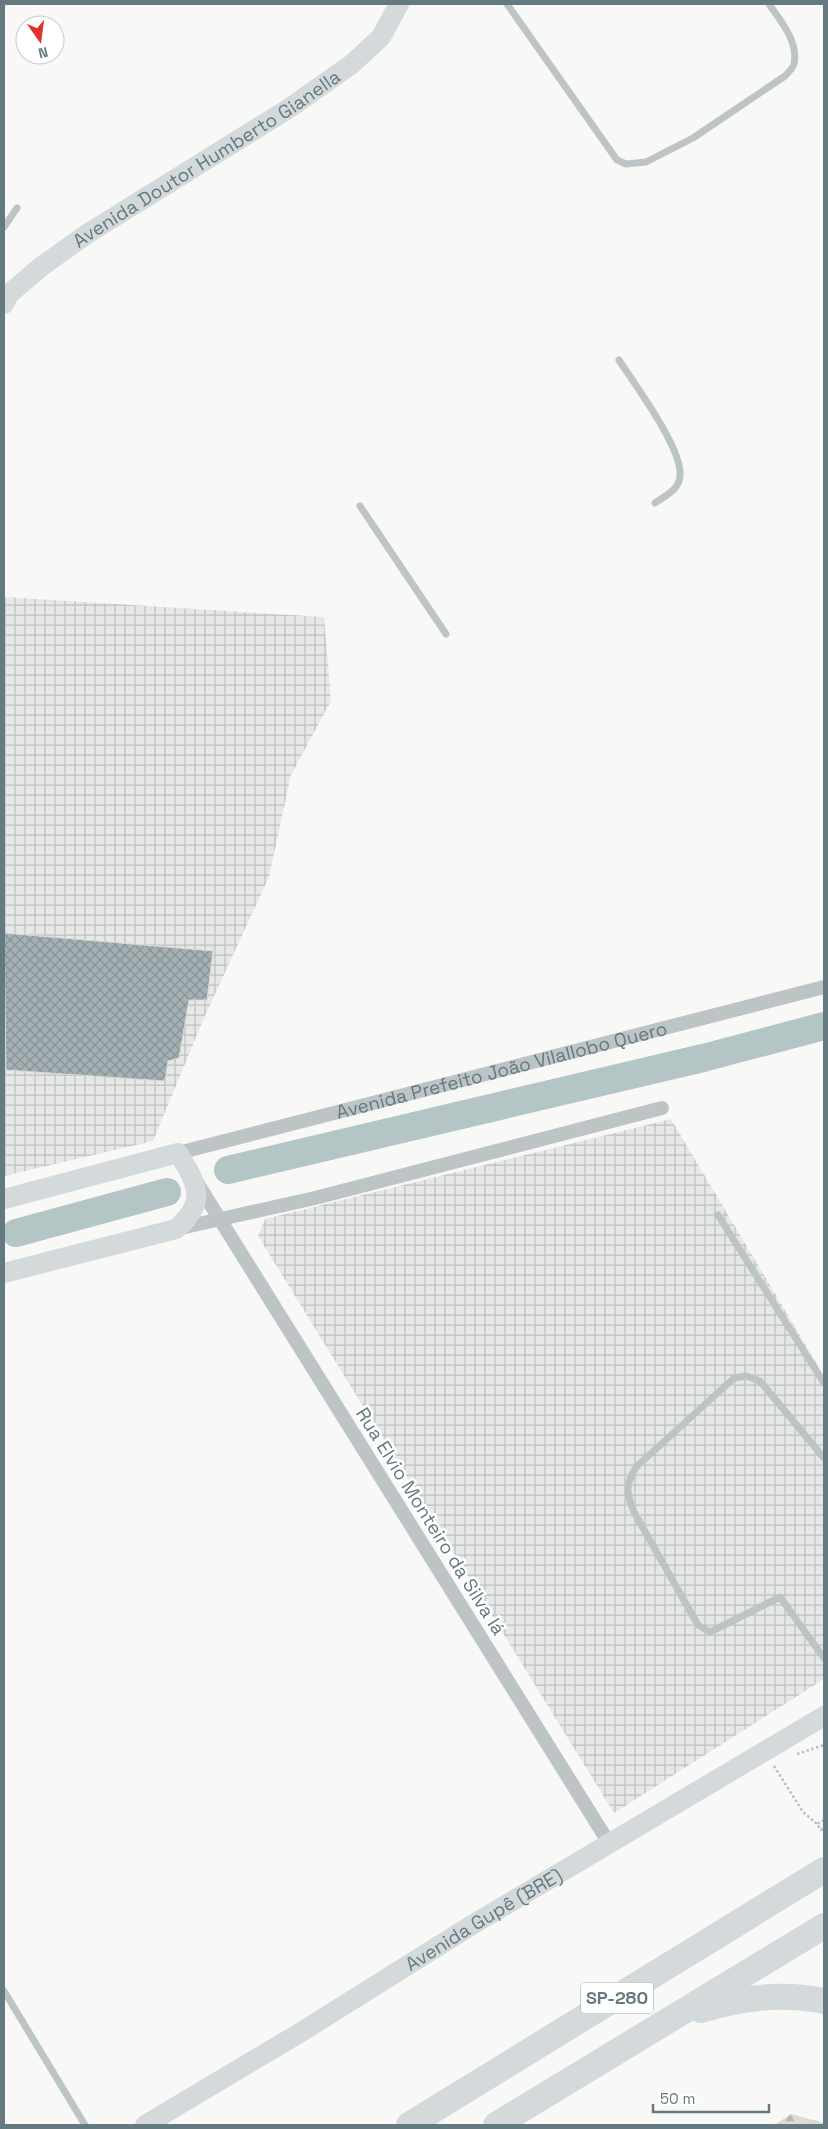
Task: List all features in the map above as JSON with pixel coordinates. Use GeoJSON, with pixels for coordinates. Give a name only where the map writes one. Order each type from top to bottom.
{"type":"FeatureCollection","features":[{"type":"Feature","properties":{"kind":"highway","name":"SP-280"},"geometry":{"type":"LineString","coordinates":[[409,2125],[824,1870]]}},
{"type":"Feature","properties":{"kind":"highway","name":"SP-280"},"geometry":{"type":"LineString","coordinates":[[496,2125],[824,1926]]}},
{"type":"Feature","properties":{"kind":"highway"},"geometry":{"type":"LineString","coordinates":[[665,2022],[726,2003],[757,1998],[784,1996],[824,2001]]}},
{"type":"Feature","properties":{"kind":"main road","name":"Avenida Doutor Humberto Gianella"},"geometry":{"type":"LineString","coordinates":[[4,304],[9,294],[42,266],[87,234],[288,108],[352,64],[382,37],[399,4]]}},
{"type":"Feature","properties":{"kind":"main road"},"geometry":{"type":"LineString","coordinates":[[6,1271],[176,1229],[185,1222],[194,1204],[196,1193],[194,1179],[178,1153]]}},
{"type":"Feature","properties":{"kind":"main road","name":"Avenida Prefeito João Vilallobo Quero"},"geometry":{"type":"LineString","coordinates":[[4,1199],[178,1153]]}},
{"type":"Feature","properties":{"kind":"main road","name":"Avenida Gupê (BRE)"},"geometry":{"type":"LineString","coordinates":[[145,2125],[298,2034],[608,1843],[824,1716]]}},
{"type":"Feature","properties":{"kind":"street","name":"Avenida Prefeito João Vilallobo Quero"},"geometry":{"type":"LineString","coordinates":[[178,1153],[824,987]]}},
{"type":"Feature","properties":{"kind":"street"},"geometry":{"type":"LineString","coordinates":[[176,1229],[315,1198],[662,1108]]}},
{"type":"Feature","properties":{"kind":"street"},"geometry":{"type":"LineString","coordinates":[[194,1179],[221,1219]]}},
{"type":"Feature","properties":{"kind":"street","name":"Rua Elvio Monteiro da Silva Iá"},"geometry":{"type":"LineString","coordinates":[[221,1219],[608,1843]]}},
{"type":"Feature","properties":{"kind":"lane"},"geometry":{"type":"LineString","coordinates":[[507,4],[617,160],[626,164],[646,162],[692,138],[785,76],[794,65],[794,53],[788,33],[769,4]]}},
{"type":"Feature","properties":{"kind":"lane"},"geometry":{"type":"LineString","coordinates":[[4,227],[17,208]]}},
{"type":"Feature","properties":{"kind":"lane"},"geometry":{"type":"LineString","coordinates":[[619,360],[677,454],[680,476],[677,486],[654,503]]}},
{"type":"Feature","properties":{"kind":"lane"},"geometry":{"type":"LineString","coordinates":[[360,506],[446,634]]}},
{"type":"Feature","properties":{"kind":"lane"},"geometry":{"type":"LineString","coordinates":[[718,1215],[824,1383]]}},
{"type":"Feature","properties":{"kind":"lane"},"geometry":{"type":"LineString","coordinates":[[824,1458],[760,1382],[746,1376],[734,1378],[636,1467],[628,1482],[628,1496],[634,1512],[698,1625],[710,1632],[780,1598],[824,1658]]}},
{"type":"Feature","properties":{"kind":"lane"},"geometry":{"type":"LineString","coordinates":[[4,1991],[85,2125]]}},
{"type":"Feature","properties":{"kind":"path"},"geometry":{"type":"LineString","coordinates":[[772,1762],[803,1812],[821,1830],[824,1828]]}},
{"type":"Feature","properties":{"kind":"path"},"geometry":{"type":"LineString","coordinates":[[817,1824],[824,1820]]}},
{"type":"Feature","properties":{"kind":"shaded area"},"geometry":{"type":"Polygon","coordinates":[[[4,597],[324,617],[331,701],[291,775],[269,877],[204,1018],[153,1141],[4,1176],[4,597]]]}},
{"type":"Feature","properties":{"kind":"shaded area"},"geometry":{"type":"Polygon","coordinates":[[[671,1119],[824,1376],[824,1679],[614,1813],[258,1236],[265,1219],[671,1119]]]}},
{"type":"Feature","properties":{"kind":"green space"},"geometry":{"type":"Polygon","coordinates":[[[791,2114],[824,2123],[824,2125],[774,2125],[791,2114]]]}},
{"type":"Feature","properties":{"kind":"building"},"geometry":{"type":"Polygon","coordinates":[[[4,933],[213,951],[207,1000],[189,1000],[179,1058],[168,1061],[165,1081],[6,1070],[4,933]]]}},
{"type":"Feature","properties":{"kind":"waterway"},"geometry":{"type":"LineString","coordinates":[[228,1170],[703,1058],[824,1026]]}},
{"type":"Feature","properties":{"kind":"waterway"},"geometry":{"type":"LineString","coordinates":[[16,1233],[167,1192]]}}]}
